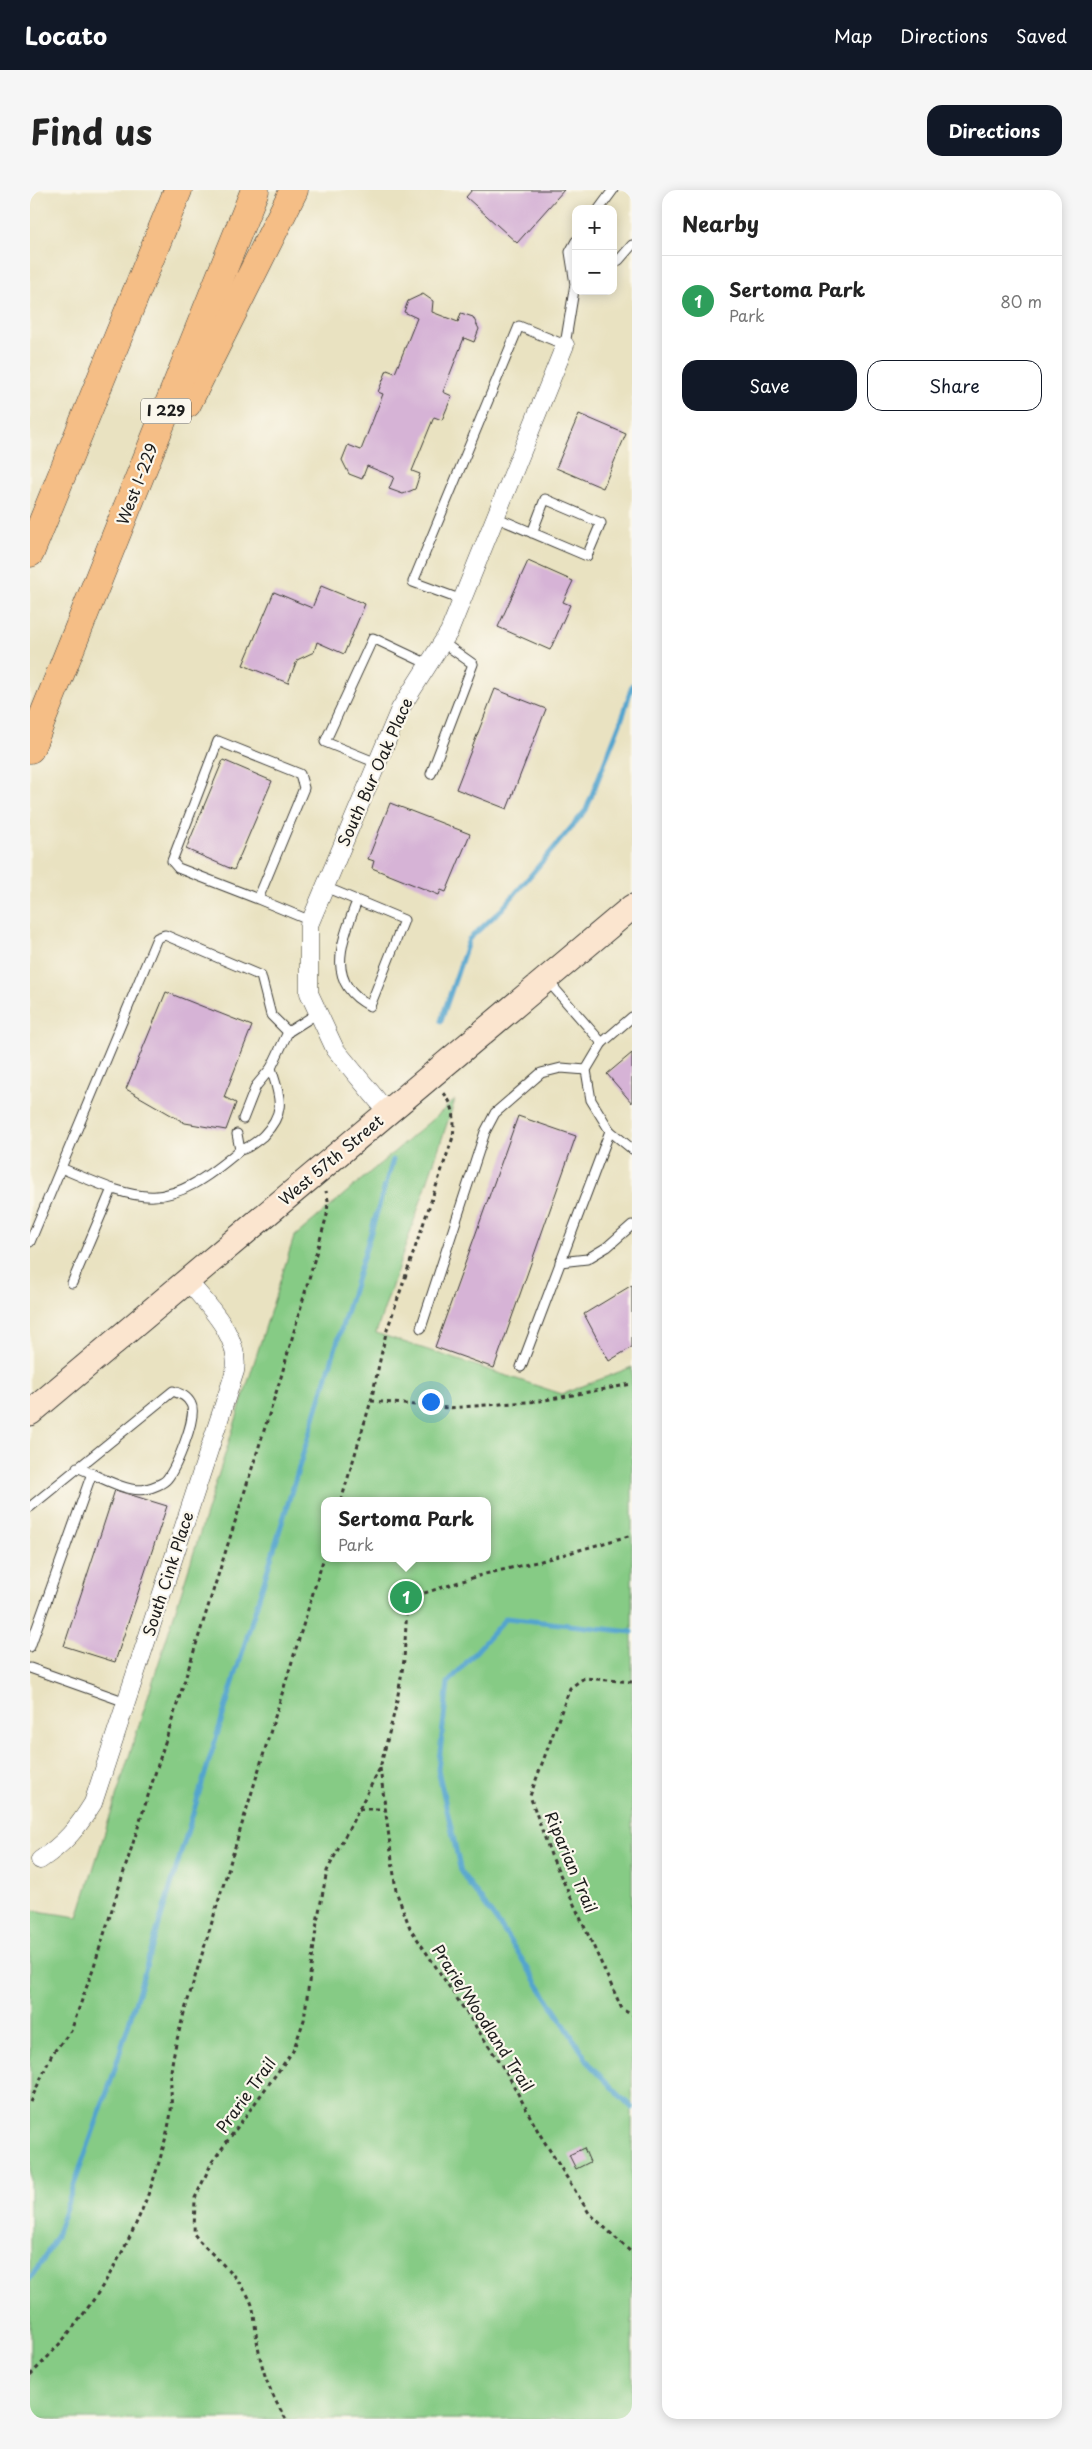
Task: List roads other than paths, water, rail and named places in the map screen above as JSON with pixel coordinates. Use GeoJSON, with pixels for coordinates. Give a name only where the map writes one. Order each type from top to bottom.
{"type":"FeatureCollection","features":[{"type":"Feature","properties":{"kind":"highway"},"geometry":{"type":"LineString","coordinates":[[89,409],[165,190]]}},
{"type":"Feature","properties":{"kind":"highway"},"geometry":{"type":"LineString","coordinates":[[30,553],[178,190]]}},
{"type":"Feature","properties":{"kind":"highway","name":"West I-229"},"geometry":{"type":"LineString","coordinates":[[30,749],[79,633],[255,190]]}},
{"type":"Feature","properties":{"kind":"highway"},"geometry":{"type":"LineString","coordinates":[[79,633],[173,432],[294,190]]}},
{"type":"Feature","properties":{"kind":"main road","name":"West 57th Street"},"geometry":{"type":"LineString","coordinates":[[30,1414],[632,907]]}},
{"type":"Feature","properties":{"kind":"street","name":"South Bur Oak Place"},"geometry":{"type":"LineString","coordinates":[[388,1113],[335,1049],[309,993],[311,921],[400,709],[449,632],[565,345]]}},
{"type":"Feature","properties":{"kind":"street","name":"South Cink Place"},"geometry":{"type":"LineString","coordinates":[[35,1862],[60,1846],[77,1828],[93,1803],[235,1371],[237,1359],[235,1349],[226,1332],[188,1280]]}},
{"type":"Feature","properties":{"kind":"lane"},"geometry":{"type":"LineString","coordinates":[[602,205],[613,190]]}},
{"type":"Feature","properties":{"kind":"lane"},"geometry":{"type":"LineString","coordinates":[[617,261],[632,245]]}},
{"type":"Feature","properties":{"kind":"lane"},"geometry":{"type":"LineString","coordinates":[[572,248],[570,252],[572,265]]}},
{"type":"Feature","properties":{"kind":"lane"},"geometry":{"type":"LineString","coordinates":[[462,600],[413,582],[519,326],[565,345],[573,295]]}},
{"type":"Feature","properties":{"kind":"lane"},"geometry":{"type":"LineString","coordinates":[[495,517],[532,533],[587,556],[601,523],[545,499],[532,533]]}},
{"type":"Feature","properties":{"kind":"lane"},"geometry":{"type":"LineString","coordinates":[[377,763],[325,742],[373,638],[428,664]]}},
{"type":"Feature","properties":{"kind":"lane"},"geometry":{"type":"LineString","coordinates":[[431,774],[473,664],[442,642]]}},
{"type":"Feature","properties":{"kind":"lane"},"geometry":{"type":"LineString","coordinates":[[258,899],[304,788],[300,774],[218,741],[172,862],[178,868],[311,921]]}},
{"type":"Feature","properties":{"kind":"lane"},"geometry":{"type":"LineString","coordinates":[[325,887],[404,920],[370,1006],[358,1000],[342,976],[340,946],[357,901]]}},
{"type":"Feature","properties":{"kind":"lane"},"geometry":{"type":"LineString","coordinates":[[30,1242],[157,938],[165,935],[261,976],[271,1015],[288,1032]]}},
{"type":"Feature","properties":{"kind":"lane"},"geometry":{"type":"LineString","coordinates":[[546,979],[602,1043]]}},
{"type":"Feature","properties":{"kind":"lane"},"geometry":{"type":"LineString","coordinates":[[243,1119],[256,1086],[271,1068],[288,1032],[318,1013]]}},
{"type":"Feature","properties":{"kind":"lane"},"geometry":{"type":"LineString","coordinates":[[632,1017],[602,1043],[586,1070],[591,1100],[610,1131],[632,1149]]}},
{"type":"Feature","properties":{"kind":"lane"},"geometry":{"type":"LineString","coordinates":[[61,1168],[112,1189],[140,1196],[178,1193],[209,1175],[240,1150],[260,1139],[274,1125],[280,1109],[279,1096],[271,1068]]}},
{"type":"Feature","properties":{"kind":"lane"},"geometry":{"type":"LineString","coordinates":[[421,1328],[485,1132],[495,1113],[541,1073],[562,1068],[586,1070]]}},
{"type":"Feature","properties":{"kind":"lane"},"geometry":{"type":"LineString","coordinates":[[521,1367],[610,1131]]}},
{"type":"Feature","properties":{"kind":"lane"},"geometry":{"type":"LineString","coordinates":[[238,1134],[237,1140],[240,1150]]}},
{"type":"Feature","properties":{"kind":"lane"},"geometry":{"type":"LineString","coordinates":[[72,1283],[112,1189]]}},
{"type":"Feature","properties":{"kind":"lane"},"geometry":{"type":"LineString","coordinates":[[560,1262],[588,1259],[632,1225]]}},
{"type":"Feature","properties":{"kind":"lane"},"geometry":{"type":"LineString","coordinates":[[30,1507],[77,1467],[173,1391],[184,1395],[192,1404],[194,1414],[188,1436],[167,1480],[146,1490],[127,1488],[77,1467]]}},
{"type":"Feature","properties":{"kind":"lane"},"geometry":{"type":"LineString","coordinates":[[30,1647],[92,1473]]}},
{"type":"Feature","properties":{"kind":"lane"},"geometry":{"type":"LineString","coordinates":[[30,1668],[126,1702]]}},
{"type":"Feature","properties":{"kind":"waterway"},"geometry":{"type":"LineString","coordinates":[[441,1021],[469,939],[502,909],[586,810],[624,713],[632,685]]}},
{"type":"Feature","properties":{"kind":"waterway"},"geometry":{"type":"LineString","coordinates":[[30,2278],[42,2262],[56,2236],[112,2078],[393,1160]]}},
{"type":"Feature","properties":{"kind":"waterway"},"geometry":{"type":"LineString","coordinates":[[632,1632],[506,1618],[448,1683],[438,1770],[461,1872],[503,1930],[591,2066],[632,2108]]}},
{"type":"Feature","properties":{"kind":"place","name":"Sertoma Park"},"geometry":{"type":"Point","coordinates":[406,1597]}}]}
